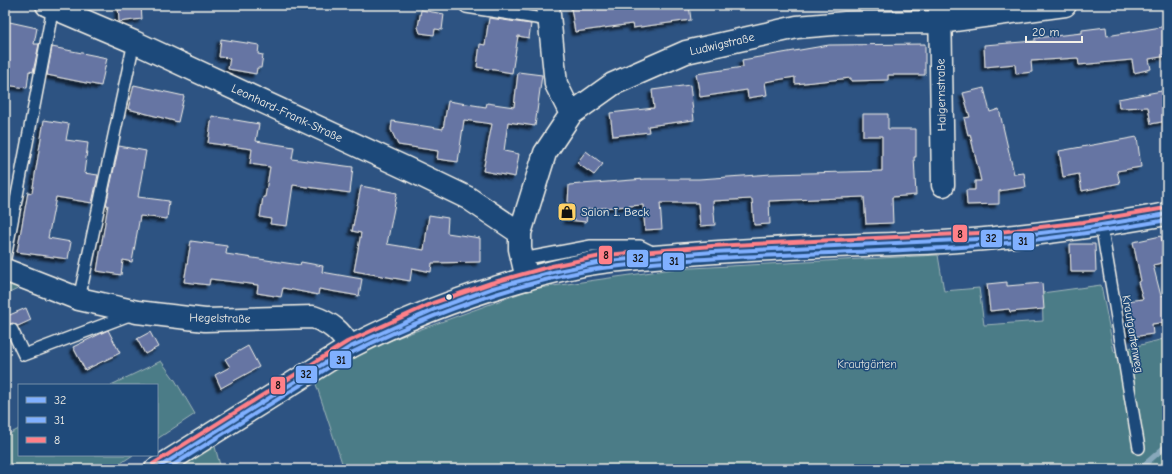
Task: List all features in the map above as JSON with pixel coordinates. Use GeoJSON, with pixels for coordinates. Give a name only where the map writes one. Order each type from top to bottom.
{"type":"FeatureCollection","features":[{"type":"Feature","properties":{"kind":"street","name":"Ludwigstraße"},"geometry":{"type":"LineString","coordinates":[[524,269],[520,249],[520,233],[545,153],[571,114],[613,84],[686,52],[797,27],[940,13],[1065,5]]}},
{"type":"Feature","properties":{"kind":"street","name":"Leonhard-Frank-Straße"},"geometry":{"type":"LineString","coordinates":[[51,6],[134,42],[423,176],[468,198],[520,233]]}},
{"type":"Feature","properties":{"kind":"street"},"geometry":{"type":"LineString","coordinates":[[548,13],[556,84],[571,114]]}},
{"type":"Feature","properties":{"kind":"street","name":"Haigernstraße"},"geometry":{"type":"LineString","coordinates":[[940,13],[943,185]]}},
{"type":"Feature","properties":{"kind":"street"},"geometry":{"type":"LineString","coordinates":[[156,469],[350,347],[381,331],[450,304],[524,269],[585,265],[660,256],[797,247],[944,242],[1023,236],[1167,214]]}},
{"type":"Feature","properties":{"kind":"street","name":"Hegelstraße"},"geometry":{"type":"LineString","coordinates":[[5,270],[79,299],[137,312],[205,320],[314,317],[327,321],[340,331],[350,347]]}},
{"type":"Feature","properties":{"kind":"lane"},"geometry":{"type":"LineString","coordinates":[[5,258],[51,6]]}},
{"type":"Feature","properties":{"kind":"lane"},"geometry":{"type":"LineString","coordinates":[[466,7],[548,13]]}},
{"type":"Feature","properties":{"kind":"lane"},"geometry":{"type":"LineString","coordinates":[[79,299],[134,42]]}},
{"type":"Feature","properties":{"kind":"lane","name":"Krautgartenweg"},"geometry":{"type":"LineString","coordinates":[[1101,224],[1139,448]]}},
{"type":"Feature","properties":{"kind":"lane"},"geometry":{"type":"LineString","coordinates":[[12,330],[24,355],[137,312]]}},
{"type":"Feature","properties":{"kind":"green space","name":"Krautgärten"},"geometry":{"type":"Polygon","coordinates":[[[938,255],[944,291],[979,288],[984,325],[1043,321],[1042,293],[1101,285],[1114,352],[1167,338],[1167,469],[344,469],[315,381],[369,348],[532,289],[673,269],[938,255]]]}},
{"type":"Feature","properties":{"kind":"green space"},"geometry":{"type":"Polygon","coordinates":[[[5,280],[22,287],[5,295],[5,280]]]}},
{"type":"Feature","properties":{"kind":"green space"},"geometry":{"type":"Polygon","coordinates":[[[161,361],[175,380],[195,414],[158,438],[158,384],[113,384],[161,361]]]}},
{"type":"Feature","properties":{"kind":"green space"},"geometry":{"type":"Polygon","coordinates":[[[18,430],[18,456],[132,456],[112,469],[5,469],[5,436],[18,430]]]}},
{"type":"Feature","properties":{"kind":"green space"},"geometry":{"type":"Polygon","coordinates":[[[214,443],[221,469],[175,469],[214,443]]]}},
{"type":"Feature","properties":{"kind":"building"},"geometry":{"type":"Polygon","coordinates":[[[118,5],[141,5],[142,19],[119,22],[118,5]]]}},
{"type":"Feature","properties":{"kind":"building"},"geometry":{"type":"Polygon","coordinates":[[[590,5],[689,5],[691,20],[633,28],[632,24],[575,32],[571,8],[590,5]]]}},
{"type":"Feature","properties":{"kind":"building"},"geometry":{"type":"Polygon","coordinates":[[[421,10],[444,14],[442,30],[435,29],[434,35],[420,33],[418,27],[421,10]]]}},
{"type":"Feature","properties":{"kind":"building"},"geometry":{"type":"Polygon","coordinates":[[[489,18],[531,24],[529,38],[518,36],[512,73],[477,67],[480,44],[485,45],[489,18]]]}},
{"type":"Feature","properties":{"kind":"building"},"geometry":{"type":"Polygon","coordinates":[[[5,21],[37,28],[34,44],[39,44],[33,72],[29,71],[27,88],[5,85],[5,21]]]}},
{"type":"Feature","properties":{"kind":"building"},"geometry":{"type":"Polygon","coordinates":[[[1167,26],[1167,56],[1149,59],[1151,69],[1134,73],[1132,60],[1079,65],[1078,58],[1031,61],[1032,72],[1016,74],[1015,64],[985,67],[984,45],[1035,41],[1035,38],[1082,33],[1082,30],[1106,27],[1107,36],[1167,26]]]}},
{"type":"Feature","properties":{"kind":"building"},"geometry":{"type":"Polygon","coordinates":[[[221,39],[259,45],[258,54],[263,55],[261,68],[257,68],[256,74],[228,69],[230,58],[219,57],[221,39]]]}},
{"type":"Feature","properties":{"kind":"building"},"geometry":{"type":"Polygon","coordinates":[[[925,44],[925,75],[888,75],[888,80],[851,81],[851,78],[795,84],[795,77],[765,82],[767,95],[748,98],[747,90],[700,97],[696,74],[743,67],[742,60],[829,45],[925,44]]]}},
{"type":"Feature","properties":{"kind":"building"},"geometry":{"type":"Polygon","coordinates":[[[52,47],[107,58],[101,86],[47,75],[52,47]]]}},
{"type":"Feature","properties":{"kind":"building"},"geometry":{"type":"Polygon","coordinates":[[[518,72],[542,75],[535,126],[508,122],[504,151],[519,154],[515,177],[483,171],[492,124],[464,120],[458,162],[437,159],[438,151],[398,145],[391,130],[392,121],[443,129],[448,101],[486,107],[487,103],[514,107],[518,72]]]}},
{"type":"Feature","properties":{"kind":"building"},"geometry":{"type":"Polygon","coordinates":[[[134,85],[184,96],[178,122],[128,109],[134,85]]]}},
{"type":"Feature","properties":{"kind":"building"},"geometry":{"type":"Polygon","coordinates":[[[690,85],[694,120],[648,126],[649,132],[613,136],[610,113],[654,108],[652,90],[690,85]]]}},
{"type":"Feature","properties":{"kind":"building"},"geometry":{"type":"Polygon","coordinates":[[[984,88],[990,112],[999,109],[1014,174],[1024,173],[1026,187],[999,191],[999,204],[967,205],[966,190],[975,190],[975,181],[981,181],[970,134],[968,135],[964,118],[970,117],[963,93],[984,88]]]}},
{"type":"Feature","properties":{"kind":"building"},"geometry":{"type":"Polygon","coordinates":[[[1167,90],[1167,121],[1151,124],[1148,107],[1119,108],[1118,99],[1167,90]]]}},
{"type":"Feature","properties":{"kind":"building"},"geometry":{"type":"Polygon","coordinates":[[[863,114],[888,114],[888,129],[916,129],[916,157],[914,157],[916,195],[892,197],[893,223],[866,224],[864,197],[769,201],[770,224],[754,225],[752,199],[713,201],[715,225],[700,226],[698,203],[660,203],[662,229],[645,230],[643,205],[588,209],[586,222],[567,220],[569,185],[645,179],[699,179],[772,174],[882,171],[882,136],[863,136],[863,114]]]}},
{"type":"Feature","properties":{"kind":"building"},"geometry":{"type":"Polygon","coordinates":[[[212,116],[259,124],[256,141],[294,147],[292,159],[353,167],[350,193],[293,185],[287,226],[270,224],[271,219],[260,217],[270,167],[250,164],[252,149],[208,143],[212,116]]]}},
{"type":"Feature","properties":{"kind":"building"},"geometry":{"type":"Polygon","coordinates":[[[44,120],[69,124],[66,140],[88,143],[84,173],[98,175],[92,203],[56,197],[48,238],[71,242],[68,259],[17,252],[28,192],[32,193],[44,120]]]}},
{"type":"Feature","properties":{"kind":"building"},"geometry":{"type":"Polygon","coordinates":[[[1137,137],[1141,167],[1117,171],[1120,183],[1082,191],[1079,174],[1063,177],[1059,151],[1137,137]]]}},
{"type":"Feature","properties":{"kind":"building"},"geometry":{"type":"Polygon","coordinates":[[[119,146],[146,151],[138,197],[169,201],[167,219],[140,216],[132,262],[123,260],[121,275],[97,271],[108,205],[106,205],[119,146]]]}},
{"type":"Feature","properties":{"kind":"building"},"geometry":{"type":"Polygon","coordinates":[[[586,151],[603,164],[594,175],[577,163],[586,151]]]}},
{"type":"Feature","properties":{"kind":"building"},"geometry":{"type":"Polygon","coordinates":[[[361,186],[397,193],[387,244],[424,250],[429,215],[448,218],[447,233],[480,238],[480,262],[432,263],[431,272],[412,268],[410,281],[354,271],[361,233],[352,231],[361,186]]]}},
{"type":"Feature","properties":{"kind":"building"},"geometry":{"type":"Polygon","coordinates":[[[1161,236],[1166,262],[1153,265],[1161,296],[1167,295],[1167,322],[1152,324],[1153,334],[1132,337],[1126,301],[1143,299],[1138,282],[1141,281],[1133,242],[1161,236]]]}},
{"type":"Feature","properties":{"kind":"building"},"geometry":{"type":"Polygon","coordinates":[[[191,241],[227,246],[226,254],[300,265],[301,262],[323,266],[322,272],[362,279],[359,296],[319,289],[318,295],[283,288],[281,297],[257,293],[258,285],[210,279],[209,285],[184,282],[191,241]]]}},
{"type":"Feature","properties":{"kind":"building"},"geometry":{"type":"Polygon","coordinates":[[[1070,244],[1095,244],[1096,272],[1071,272],[1070,244]]]}},
{"type":"Feature","properties":{"kind":"building"},"geometry":{"type":"Polygon","coordinates":[[[1007,282],[1007,286],[1042,283],[1044,309],[1010,312],[1009,309],[990,311],[987,284],[1007,282]]]}},
{"type":"Feature","properties":{"kind":"building"},"geometry":{"type":"Polygon","coordinates":[[[26,308],[31,320],[18,326],[13,323],[9,324],[6,326],[5,332],[5,317],[26,308]]]}},
{"type":"Feature","properties":{"kind":"building"},"geometry":{"type":"Polygon","coordinates":[[[108,330],[120,353],[85,370],[73,347],[108,330]]]}},
{"type":"Feature","properties":{"kind":"building"},"geometry":{"type":"Polygon","coordinates":[[[150,332],[158,347],[145,354],[137,339],[150,332]]]}},
{"type":"Feature","properties":{"kind":"building"},"geometry":{"type":"Polygon","coordinates":[[[248,346],[259,367],[221,388],[215,375],[230,367],[225,359],[248,346]]]}},
{"type":"Feature","properties":{"kind":"waterway"},"geometry":{"type":"LineString","coordinates":[[1143,469],[1143,466],[1167,445]]}},
{"type":"Feature","properties":{"kind":"transit line","name":"8"},"geometry":{"type":"LineString","coordinates":[[153,464],[347,342],[433,303],[491,283],[552,266],[606,255],[712,246],[999,232],[1083,222],[1166,208]]}},
{"type":"Feature","properties":{"kind":"transit line","name":"32"},"geometry":{"type":"LineString","coordinates":[[156,469],[350,347],[435,309],[493,288],[553,272],[607,261],[712,252],[999,238],[1083,228],[1167,214]]}},
{"type":"Feature","properties":{"kind":"transit line","name":"31"},"geometry":{"type":"LineString","coordinates":[[167,469],[353,352],[409,326],[437,315],[525,285],[608,267],[743,257],[999,244],[1083,234],[1167,220]]}},
{"type":"Feature","properties":{"kind":"place","name":"Salon I. Beck"},"geometry":{"type":"Point","coordinates":[567,212]}}]}
